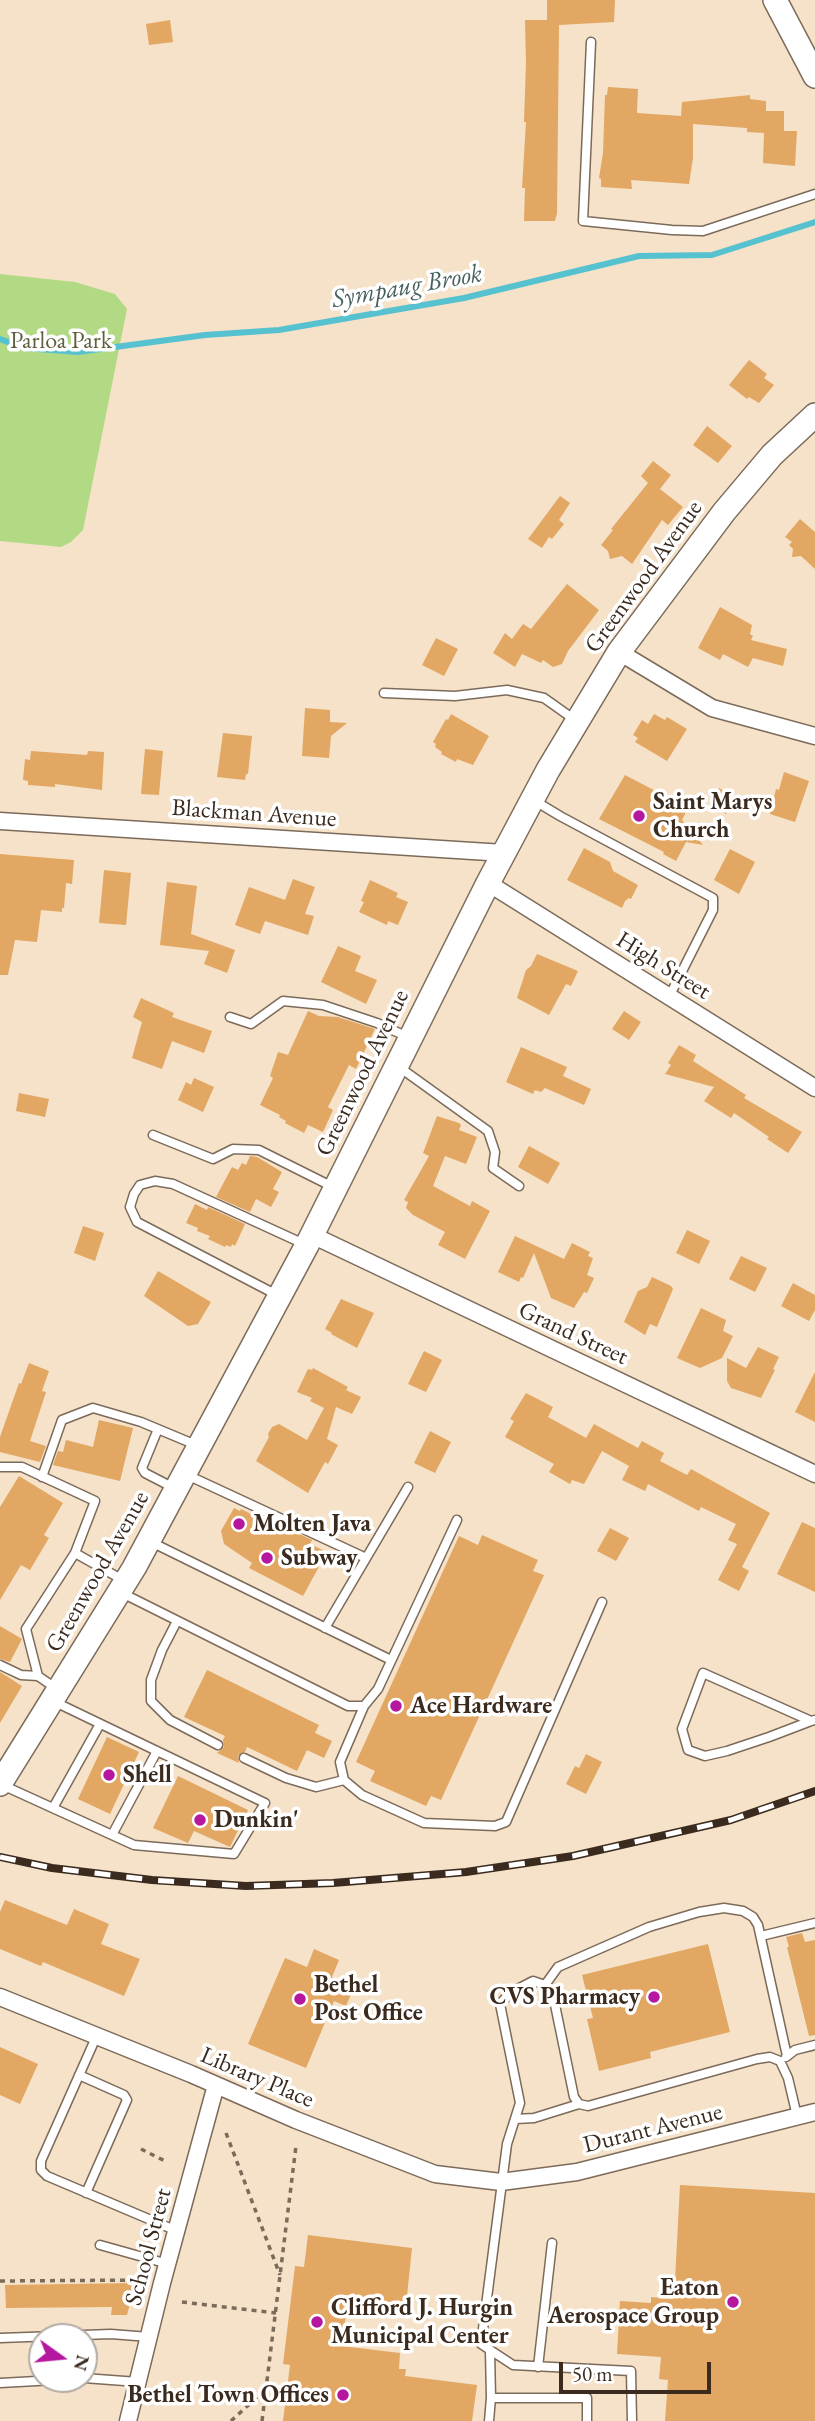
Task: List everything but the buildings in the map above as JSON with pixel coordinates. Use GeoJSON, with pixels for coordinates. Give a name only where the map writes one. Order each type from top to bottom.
{"type":"FeatureCollection","features":[{"type":"Feature","properties":{"kind":"main road"},"geometry":{"type":"LineString","coordinates":[[775,0],[815,76]]}},
{"type":"Feature","properties":{"kind":"main road","name":"Greenwood Avenue"},"geometry":{"type":"LineString","coordinates":[[0,1784],[148,1541],[309,1240],[488,883],[533,799],[619,652],[724,512],[772,456],[815,415]]}},
{"type":"Feature","properties":{"kind":"street"},"geometry":{"type":"LineString","coordinates":[[619,652],[712,708],[815,736]]}},
{"type":"Feature","properties":{"kind":"street","name":"Blackman Avenue"},"geometry":{"type":"LineString","coordinates":[[0,821],[504,853]]}},
{"type":"Feature","properties":{"kind":"street","name":"High Street"},"geometry":{"type":"LineString","coordinates":[[488,883],[815,1088]]}},
{"type":"Feature","properties":{"kind":"street","name":"Grand Street"},"geometry":{"type":"LineString","coordinates":[[309,1240],[815,1474]]}},
{"type":"Feature","properties":{"kind":"street","name":"Library Place"},"geometry":{"type":"LineString","coordinates":[[0,1997],[97,2035],[296,2120],[435,2174],[501,2182]]}},
{"type":"Feature","properties":{"kind":"street","name":"School Street"},"geometry":{"type":"LineString","coordinates":[[128,2421],[216,2085]]}},
{"type":"Feature","properties":{"kind":"street","name":"Durant Avenue"},"geometry":{"type":"LineString","coordinates":[[501,2182],[577,2172],[815,2112]]}},
{"type":"Feature","properties":{"kind":"lane"},"geometry":{"type":"LineString","coordinates":[[591,42],[583,220],[703,231],[815,194]]}},
{"type":"Feature","properties":{"kind":"lane"},"geometry":{"type":"LineString","coordinates":[[384,693],[455,696],[508,690],[544,698],[578,721]]}},
{"type":"Feature","properties":{"kind":"lane"},"geometry":{"type":"LineString","coordinates":[[533,799],[713,898],[713,910],[669,997]]}},
{"type":"Feature","properties":{"kind":"lane"},"geometry":{"type":"LineString","coordinates":[[230,1017],[251,1024],[283,1001],[323,1005],[377,1023],[410,1038]]}},
{"type":"Feature","properties":{"kind":"lane"},"geometry":{"type":"LineString","coordinates":[[397,1065],[488,1131],[495,1152],[493,1168],[519,1186]]}},
{"type":"Feature","properties":{"kind":"lane"},"geometry":{"type":"LineString","coordinates":[[153,1135],[213,1158],[233,1149],[259,1150],[335,1189]]}},
{"type":"Feature","properties":{"kind":"lane"},"geometry":{"type":"LineString","coordinates":[[279,1296],[138,1222],[131,1207],[134,1194],[140,1185],[155,1181],[173,1184],[309,1240]]}},
{"type":"Feature","properties":{"kind":"lane"},"geometry":{"type":"LineString","coordinates":[[42,1476],[62,1420],[93,1408],[158,1429],[199,1446]]}},
{"type":"Feature","properties":{"kind":"lane"},"geometry":{"type":"LineString","coordinates":[[158,1429],[142,1468],[145,1474],[180,1482],[366,1558]]}},
{"type":"Feature","properties":{"kind":"lane"},"geometry":{"type":"LineString","coordinates":[[0,1467],[22,1467],[95,1501],[75,1553],[26,1629],[38,1676],[55,1696],[100,1724],[265,1803],[234,1854],[134,1845],[0,1784]]}},
{"type":"Feature","properties":{"kind":"lane"},"geometry":{"type":"LineString","coordinates":[[325,1628],[408,1487]]}},
{"type":"Feature","properties":{"kind":"lane"},"geometry":{"type":"LineString","coordinates":[[457,1520],[378,1689],[364,1706],[340,1762],[344,1780],[362,1795],[424,1822],[495,1826],[506,1822],[602,1602]]}},
{"type":"Feature","properties":{"kind":"lane"},"geometry":{"type":"LineString","coordinates":[[148,1541],[391,1660]]}},
{"type":"Feature","properties":{"kind":"lane"},"geometry":{"type":"LineString","coordinates":[[75,1553],[122,1587],[177,1621],[348,1706],[364,1706]]}},
{"type":"Feature","properties":{"kind":"lane"},"geometry":{"type":"LineString","coordinates":[[177,1621],[151,1680],[151,1701],[170,1720],[218,1745]]}},
{"type":"Feature","properties":{"kind":"lane"},"geometry":{"type":"LineString","coordinates":[[0,1665],[21,1675],[38,1676]]}},
{"type":"Feature","properties":{"kind":"lane"},"geometry":{"type":"LineString","coordinates":[[703,1673],[813,1721],[705,1756],[688,1750],[682,1730],[684,1718],[703,1673]]}},
{"type":"Feature","properties":{"kind":"lane"},"geometry":{"type":"LineString","coordinates":[[52,1808],[100,1724]]}},
{"type":"Feature","properties":{"kind":"lane"},"geometry":{"type":"LineString","coordinates":[[112,1835],[157,1751]]}},
{"type":"Feature","properties":{"kind":"lane"},"geometry":{"type":"LineString","coordinates":[[244,1758],[286,1778],[316,1787],[344,1780]]}},
{"type":"Feature","properties":{"kind":"lane"},"geometry":{"type":"LineString","coordinates":[[545,1985],[558,1967],[649,1927],[699,1912],[724,1908],[743,1911],[758,1924],[797,2116]]}},
{"type":"Feature","properties":{"kind":"lane"},"geometry":{"type":"LineString","coordinates":[[761,1936],[815,1923]]}},
{"type":"Feature","properties":{"kind":"lane"},"geometry":{"type":"LineString","coordinates":[[579,2104],[574,2097],[554,2000],[545,1985],[533,1982],[510,1993],[500,2004],[520,2103],[507,2144],[481,2344],[513,2365],[631,2371],[632,2421]]}},
{"type":"Feature","properties":{"kind":"lane"},"geometry":{"type":"LineString","coordinates":[[97,2035],[41,2165],[47,2176],[177,2231]]}},
{"type":"Feature","properties":{"kind":"lane"},"geometry":{"type":"LineString","coordinates":[[516,2119],[534,2118],[579,2104],[588,2106],[757,2059],[784,2059],[795,2050],[815,2045]]}},
{"type":"Feature","properties":{"kind":"lane"},"geometry":{"type":"LineString","coordinates":[[79,2075],[124,2095],[126,2105],[86,2193]]}},
{"type":"Feature","properties":{"kind":"lane"},"geometry":{"type":"LineString","coordinates":[[538,2367],[552,2243]]}},
{"type":"Feature","properties":{"kind":"lane"},"geometry":{"type":"LineString","coordinates":[[100,2245],[168,2264]]}},
{"type":"Feature","properties":{"kind":"lane"},"geometry":{"type":"LineString","coordinates":[[0,2338],[111,2334],[149,2337]]}},
{"type":"Feature","properties":{"kind":"lane"},"geometry":{"type":"LineString","coordinates":[[489,2421],[490,2351]]}},
{"type":"Feature","properties":{"kind":"lane"},"geometry":{"type":"LineString","coordinates":[[98,2379],[138,2382]]}},
{"type":"Feature","properties":{"kind":"lane"},"geometry":{"type":"LineString","coordinates":[[0,2384],[28,2382]]}},
{"type":"Feature","properties":{"kind":"lane"},"geometry":{"type":"LineString","coordinates":[[491,2398],[587,2398],[587,2421]]}},
{"type":"Feature","properties":{"kind":"path"},"geometry":{"type":"LineString","coordinates":[[226,2133],[280,2276]]}},
{"type":"Feature","properties":{"kind":"path"},"geometry":{"type":"LineString","coordinates":[[262,2421],[296,2146]]}},
{"type":"Feature","properties":{"kind":"path"},"geometry":{"type":"LineString","coordinates":[[141,2149],[165,2161]]}},
{"type":"Feature","properties":{"kind":"path"},"geometry":{"type":"LineString","coordinates":[[0,2281],[145,2280]]}},
{"type":"Feature","properties":{"kind":"path"},"geometry":{"type":"LineString","coordinates":[[182,2302],[276,2313]]}},
{"type":"Feature","properties":{"kind":"path"},"geometry":{"type":"LineString","coordinates":[[231,2421],[266,2390]]}},
{"type":"Feature","properties":{"kind":"green space","name":"Parloa Park"},"geometry":{"type":"Polygon","coordinates":[[[0,274],[75,282],[115,294],[127,309],[83,530],[71,542],[61,547],[0,541],[0,274]]]}},
{"type":"Feature","properties":{"kind":"waterway","name":"Sympaug Brook"},"geometry":{"type":"LineString","coordinates":[[0,339],[24,348],[78,352],[205,335],[279,330],[464,298],[639,256],[712,255],[815,222]]}},
{"type":"Feature","properties":{"kind":"railway"},"geometry":{"type":"LineString","coordinates":[[0,1857],[52,1868],[152,1880],[246,1886],[333,1883],[466,1872],[573,1856],[731,1820],[815,1791]]}},
{"type":"Feature","properties":{"kind":"place","name":"Saint Marys Church"},"geometry":{"type":"Point","coordinates":[639,816]}},
{"type":"Feature","properties":{"kind":"place","name":"Molten Java"},"geometry":{"type":"Point","coordinates":[239,1524]}},
{"type":"Feature","properties":{"kind":"place","name":"Subway"},"geometry":{"type":"Point","coordinates":[267,1558]}},
{"type":"Feature","properties":{"kind":"place","name":"Ace Hardware"},"geometry":{"type":"Point","coordinates":[396,1706]}},
{"type":"Feature","properties":{"kind":"place","name":"Shell"},"geometry":{"type":"Point","coordinates":[109,1775]}},
{"type":"Feature","properties":{"kind":"place","name":"Dunkin'"},"geometry":{"type":"Point","coordinates":[200,1820]}},
{"type":"Feature","properties":{"kind":"place","name":"CVS Pharmacy"},"geometry":{"type":"Point","coordinates":[654,1997]}},
{"type":"Feature","properties":{"kind":"place","name":"Bethel Post Office"},"geometry":{"type":"Point","coordinates":[300,1999]}},
{"type":"Feature","properties":{"kind":"place","name":"Eaton Aerospace Group"},"geometry":{"type":"Point","coordinates":[733,2302]}},
{"type":"Feature","properties":{"kind":"place","name":"Clifford J. Hurgin Municipal Center"},"geometry":{"type":"Point","coordinates":[317,2322]}},
{"type":"Feature","properties":{"kind":"place","name":"Bethel Town Offices"},"geometry":{"type":"Point","coordinates":[343,2395]}}]}
